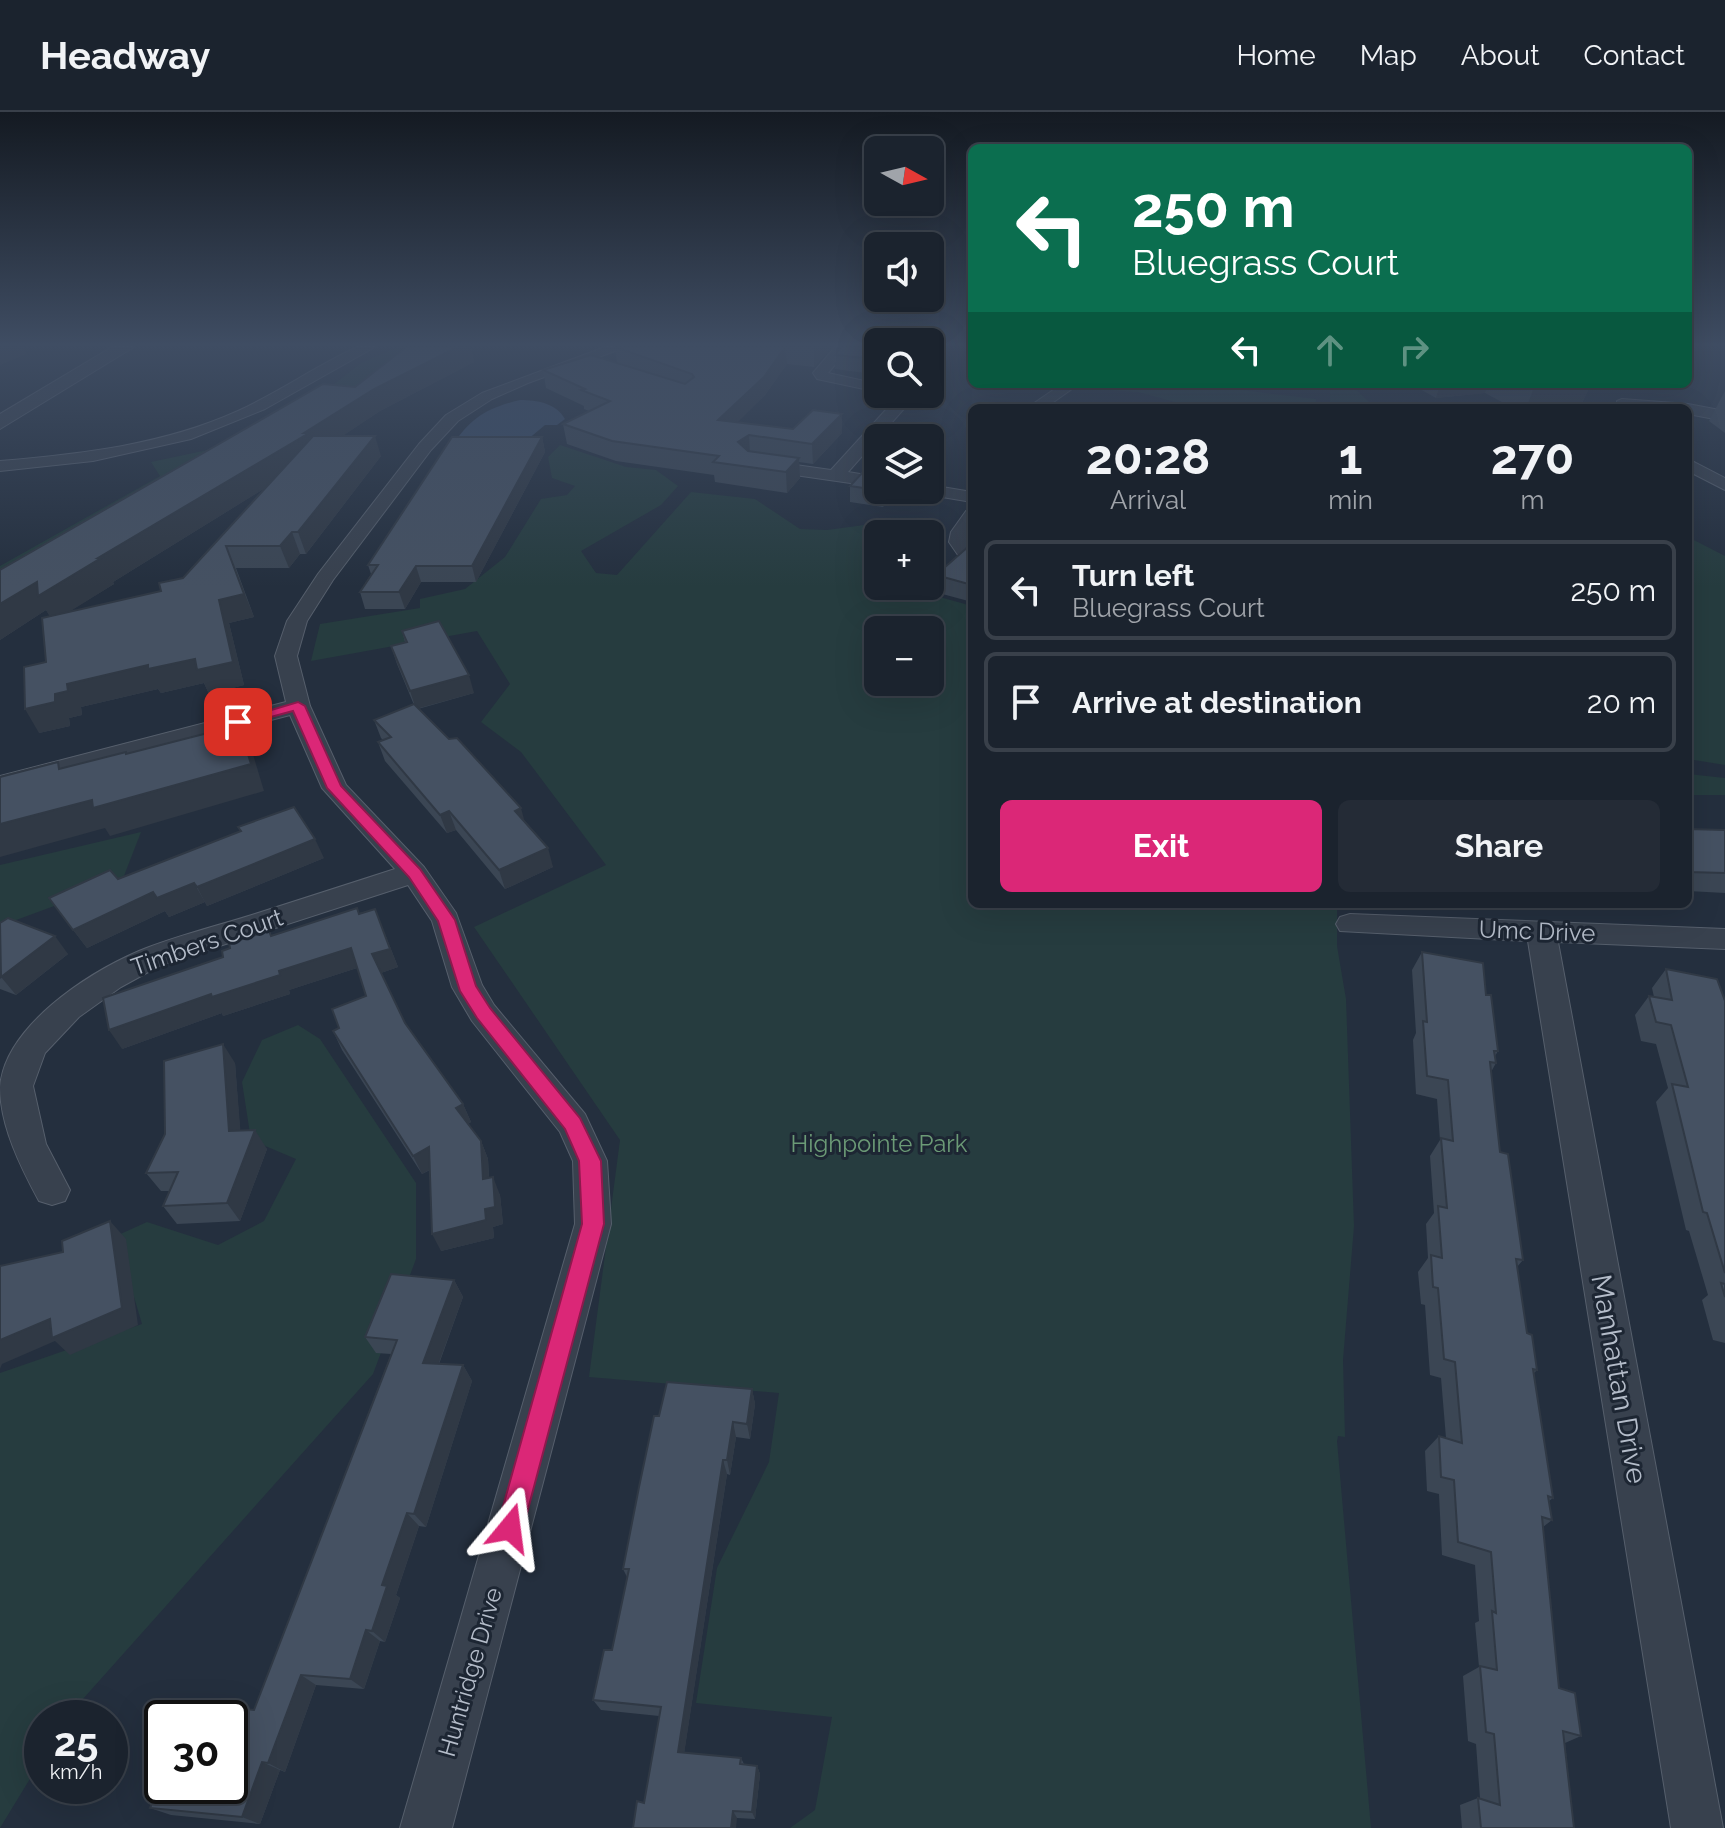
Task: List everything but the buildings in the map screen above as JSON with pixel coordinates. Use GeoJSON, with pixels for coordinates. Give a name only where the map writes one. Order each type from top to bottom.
{"type":"FeatureCollection","features":[{"type":"Feature","properties":{"kind":"street"},"geometry":{"type":"LineString","coordinates":[[0,466],[138,448],[213,427]]}},
{"type":"Feature","properties":{"kind":"street","name":"Huntridge Drive"},"geometry":{"type":"LineString","coordinates":[[426,1828],[593,1224],[590,1161],[573,1124],[483,1013],[467,987],[446,920],[414,873],[335,788],[298,706],[286,656],[297,621],[325,578],[444,427]]}},
{"type":"Feature","properties":{"kind":"street"},"geometry":{"type":"LineString","coordinates":[[836,475],[879,427]]}},
{"type":"Feature","properties":{"kind":"street"},"geometry":{"type":"LineString","coordinates":[[0,457],[47,462]]}},
{"type":"Feature","properties":{"kind":"street"},"geometry":{"type":"LineString","coordinates":[[750,463],[864,480]]}},
{"type":"Feature","properties":{"kind":"street"},"geometry":{"type":"LineString","coordinates":[[1692,466],[1725,485]]}},
{"type":"Feature","properties":{"kind":"street"},"geometry":{"type":"LineString","coordinates":[[944,492],[968,496]]}},
{"type":"Feature","properties":{"kind":"street"},"geometry":{"type":"LineString","coordinates":[[968,520],[957,535],[957,542],[968,553]]}},
{"type":"Feature","properties":{"kind":"street"},"geometry":{"type":"LineString","coordinates":[[0,784],[298,706]]}},
{"type":"Feature","properties":{"kind":"street","name":"Timbers Court"},"geometry":{"type":"LineString","coordinates":[[52,1190],[27,1147],[15,1087],[27,1057],[47,1029],[79,998],[117,974],[151,958],[414,873]]}},
{"type":"Feature","properties":{"kind":"street","name":"Umc Drive"},"geometry":{"type":"LineString","coordinates":[[1350,924],[1725,939]]}},
{"type":"Feature","properties":{"kind":"street","name":"Manhattan Drive"},"geometry":{"type":"LineString","coordinates":[[1541,931],[1697,1828]]}},
{"type":"Feature","properties":{"kind":"green space"},"geometry":{"type":"Polygon","coordinates":[[[257,427],[289,427],[0,599],[0,566],[160,476],[151,462],[217,448],[257,427]]]}},
{"type":"Feature","properties":{"kind":"green space","name":"Highpointe Park"},"geometry":{"type":"Polygon","coordinates":[[[560,445],[626,467],[656,470],[678,486],[661,505],[581,551],[596,573],[617,575],[691,492],[755,499],[800,529],[827,530],[864,525],[864,600],[944,598],[968,605],[968,908],[1337,908],[1337,946],[1346,999],[1354,1226],[1343,1360],[1345,1437],[1338,1436],[1337,1441],[1371,1828],[790,1828],[815,1810],[832,1717],[696,1703],[717,1568],[769,1462],[779,1393],[589,1377],[620,1140],[474,927],[606,865],[521,752],[481,722],[510,684],[477,631],[311,661],[320,624],[420,608],[420,599],[465,589],[505,557],[541,499],[567,495],[575,486],[552,478],[548,457],[560,445]]]}},
{"type":"Feature","properties":{"kind":"green space"},"geometry":{"type":"Polygon","coordinates":[[[1692,539],[1725,556],[1725,765],[1692,760],[1692,539]]]}},
{"type":"Feature","properties":{"kind":"green space"},"geometry":{"type":"Polygon","coordinates":[[[1692,774],[1725,778],[1725,795],[1692,795],[1692,774]]]}},
{"type":"Feature","properties":{"kind":"green space"},"geometry":{"type":"Polygon","coordinates":[[[141,832],[122,881],[0,926],[0,865],[141,832]]]}},
{"type":"Feature","properties":{"kind":"green space"},"geometry":{"type":"Polygon","coordinates":[[[298,1025],[320,1039],[416,1183],[416,1259],[373,1374],[82,1700],[24,1700],[24,1789],[0,1828],[0,1373],[142,1324],[116,1236],[147,1222],[218,1245],[264,1221],[296,1159],[251,1140],[242,1082],[262,1040],[298,1025]]]}},
{"type":"Feature","properties":{"kind":"water"},"geometry":{"type":"Polygon","coordinates":[[[543,427],[527,440],[451,448],[465,429],[543,427]]]}},
{"type":"Feature","properties":{"kind":"route"},"geometry":{"type":"LineString","coordinates":[[238,722],[298,706],[335,788],[414,873],[446,920],[467,987],[483,1013],[573,1124],[590,1161],[593,1224],[510,1528]]}}]}
